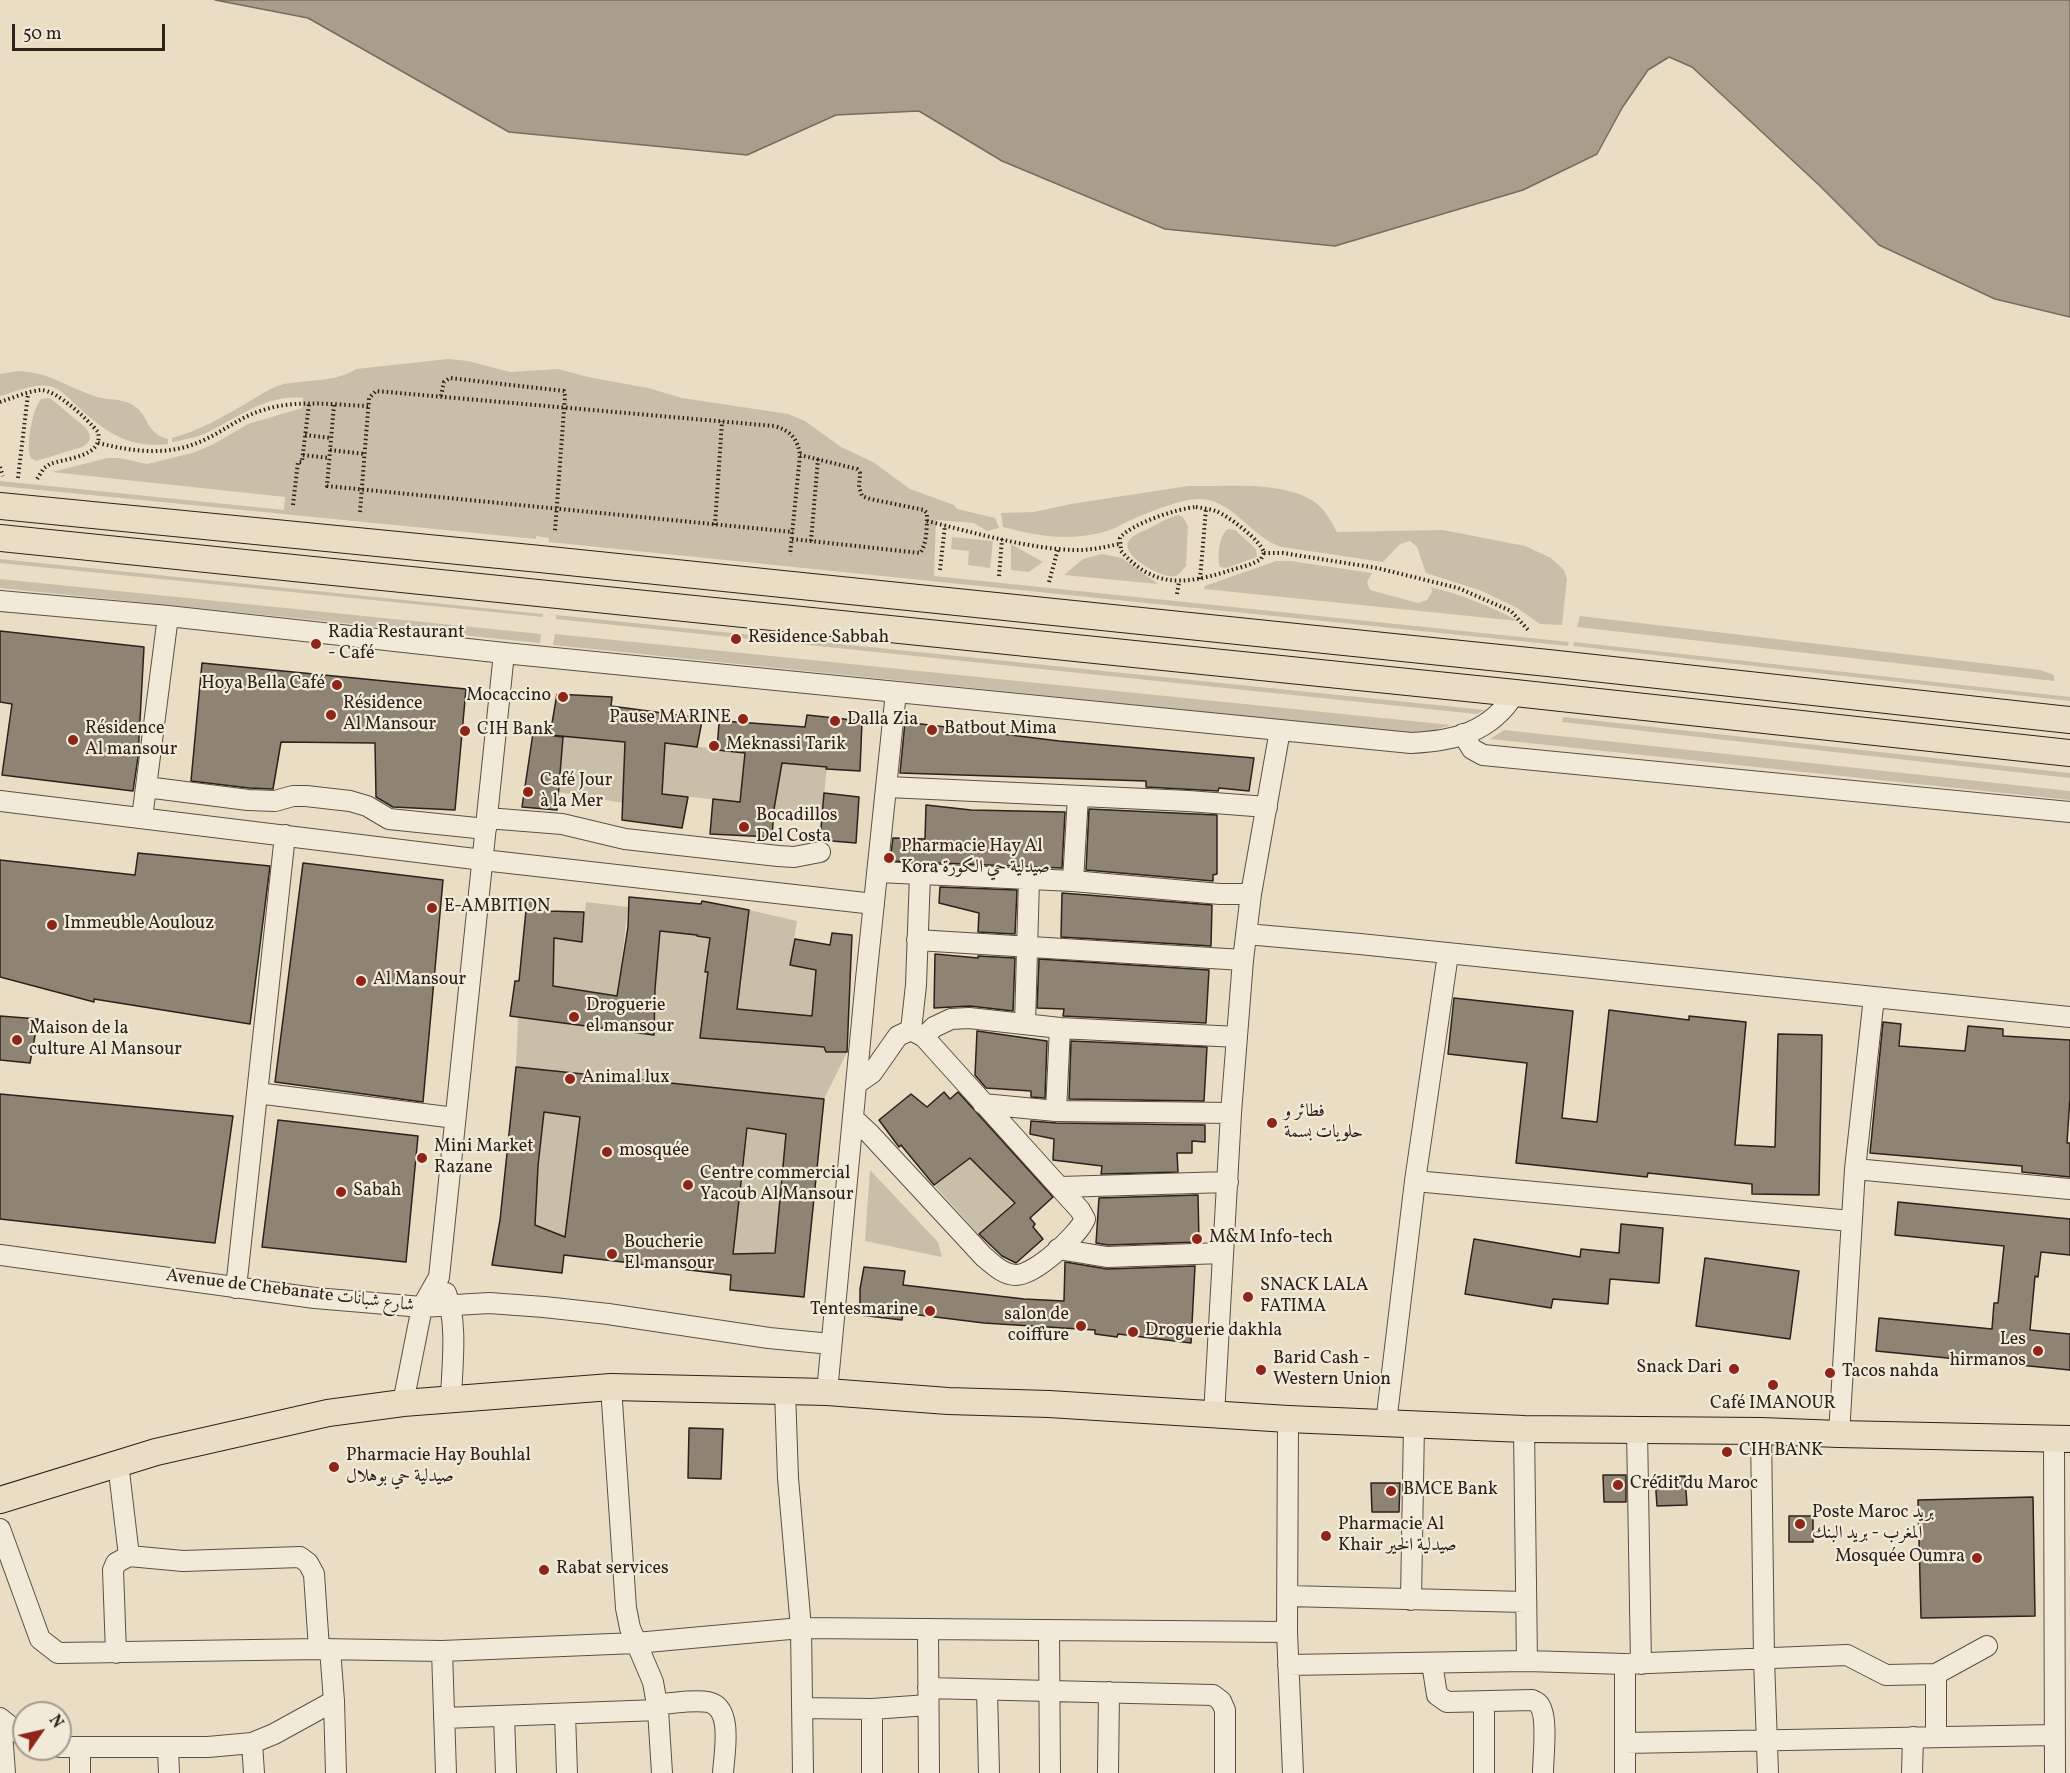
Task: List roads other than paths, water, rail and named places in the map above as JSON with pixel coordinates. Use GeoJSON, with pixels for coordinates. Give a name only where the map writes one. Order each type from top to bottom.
{"type":"FeatureCollection","features":[{"type":"Feature","properties":{"kind":"main road"},"geometry":{"type":"LineString","coordinates":[[0,506],[659,571],[1548,663],[2070,720]]}},
{"type":"Feature","properties":{"kind":"main road"},"geometry":{"type":"LineString","coordinates":[[0,538],[1515,693],[2070,753]]}},
{"type":"Feature","properties":{"kind":"main road"},"geometry":{"type":"LineString","coordinates":[[0,1500],[118,1463],[256,1428],[328,1413],[451,1398],[610,1387],[827,1392],[948,1401],[1049,1404],[1288,1419],[1524,1429],[1761,1431],[2062,1438]]}},
{"type":"Feature","properties":{"kind":"street"},"geometry":{"type":"LineString","coordinates":[[0,601],[168,616],[504,653],[1411,743],[1446,740],[1463,735],[1492,721],[1501,713],[1515,693]]}},
{"type":"Feature","properties":{"kind":"street"},"geometry":{"type":"LineString","coordinates":[[142,818],[168,616]]}},
{"type":"Feature","properties":{"kind":"street"},"geometry":{"type":"LineString","coordinates":[[403,1403],[422,1307],[439,1277],[504,653]]}},
{"type":"Feature","properties":{"kind":"street"},"geometry":{"type":"LineString","coordinates":[[827,1392],[896,692]]}},
{"type":"Feature","properties":{"kind":"street"},"geometry":{"type":"LineString","coordinates":[[1214,1414],[1222,1253],[1243,960],[1251,894],[1280,730]]}},
{"type":"Feature","properties":{"kind":"street"},"geometry":{"type":"LineString","coordinates":[[1463,735],[1472,749],[1483,755],[2070,812]]}},
{"type":"Feature","properties":{"kind":"street"},"geometry":{"type":"LineString","coordinates":[[888,787],[1188,801],[1267,807]]}},
{"type":"Feature","properties":{"kind":"street"},"geometry":{"type":"LineString","coordinates":[[146,788],[248,800],[275,801],[293,796],[317,797],[358,804],[389,819],[486,824],[562,824],[625,839],[778,856],[794,857],[820,852]]}},
{"type":"Feature","properties":{"kind":"street"},"geometry":{"type":"LineString","coordinates":[[1073,881],[1078,796]]}},
{"type":"Feature","properties":{"kind":"street"},"geometry":{"type":"LineString","coordinates":[[0,801],[483,860],[874,904]]}},
{"type":"Feature","properties":{"kind":"street"},"geometry":{"type":"LineString","coordinates":[[236,1288],[285,835]]}},
{"type":"Feature","properties":{"kind":"street"},"geometry":{"type":"LineString","coordinates":[[878,872],[1073,881],[1220,894],[1251,894]]}},
{"type":"Feature","properties":{"kind":"street"},"geometry":{"type":"LineString","coordinates":[[854,1119],[984,1257],[1000,1270],[1017,1275],[1034,1269],[1080,1229],[1085,1219],[1060,1186],[918,1033],[920,875]]}},
{"type":"Feature","properties":{"kind":"street"},"geometry":{"type":"LineString","coordinates":[[1025,1024],[1029,879]]}},
{"type":"Feature","properties":{"kind":"street"},"geometry":{"type":"LineString","coordinates":[[1246,934],[2070,1017]]}},
{"type":"Feature","properties":{"kind":"street"},"geometry":{"type":"LineString","coordinates":[[918,940],[1243,960]]}},
{"type":"Feature","properties":{"kind":"street"},"geometry":{"type":"LineString","coordinates":[[1386,1423],[1415,1181],[1448,954]]}},
{"type":"Feature","properties":{"kind":"street"},"geometry":{"type":"LineString","coordinates":[[1839,1434],[1855,1169],[1874,997]]}},
{"type":"Feature","properties":{"kind":"street"},"geometry":{"type":"LineString","coordinates":[[856,1084],[872,1073],[898,1036],[934,1028],[951,1019],[969,1018],[1060,1028],[1237,1037]]}},
{"type":"Feature","properties":{"kind":"street"},"geometry":{"type":"LineString","coordinates":[[1056,1111],[1060,1028]]}},
{"type":"Feature","properties":{"kind":"street"},"geometry":{"type":"LineString","coordinates":[[257,1093],[455,1118]]}},
{"type":"Feature","properties":{"kind":"street"},"geometry":{"type":"LineString","coordinates":[[983,1104],[1056,1111],[1231,1113]]}},
{"type":"Feature","properties":{"kind":"street"},"geometry":{"type":"LineString","coordinates":[[1855,1169],[2070,1189]]}},
{"type":"Feature","properties":{"kind":"street"},"geometry":{"type":"LineString","coordinates":[[1415,1181],[1851,1221]]}},
{"type":"Feature","properties":{"kind":"street"},"geometry":{"type":"LineString","coordinates":[[1060,1186],[1228,1182]]}},
{"type":"Feature","properties":{"kind":"street"},"geometry":{"type":"LineString","coordinates":[[1058,1249],[1107,1257],[1222,1253]]}},
{"type":"Feature","properties":{"kind":"street","name":"Avenue de Chebanate شارع شبانات"},"geometry":{"type":"LineString","coordinates":[[0,1255],[236,1288],[422,1307],[489,1303],[544,1306],[769,1338],[831,1344]]}},
{"type":"Feature","properties":{"kind":"street"},"geometry":{"type":"LineString","coordinates":[[439,1277],[451,1305],[451,1398]]}},
{"type":"Feature","properties":{"kind":"street"},"geometry":{"type":"LineString","coordinates":[[610,1387],[621,1510],[626,1608],[636,1643],[653,1682],[662,1773]]}},
{"type":"Feature","properties":{"kind":"street"},"geometry":{"type":"LineString","coordinates":[[785,1391],[788,1478],[801,1628],[803,1773]]}},
{"type":"Feature","properties":{"kind":"street"},"geometry":{"type":"LineString","coordinates":[[1288,1419],[1287,1632],[1293,1773]]}},
{"type":"Feature","properties":{"kind":"street"},"geometry":{"type":"LineString","coordinates":[[1411,1600],[1414,1424]]}},
{"type":"Feature","properties":{"kind":"street"},"geometry":{"type":"LineString","coordinates":[[1524,1429],[1527,1661]]}},
{"type":"Feature","properties":{"kind":"street"},"geometry":{"type":"LineString","coordinates":[[1625,1773],[1625,1743],[1633,1664],[1637,1430]]}},
{"type":"Feature","properties":{"kind":"street"},"geometry":{"type":"LineString","coordinates":[[1761,1431],[1768,1773]]}},
{"type":"Feature","properties":{"kind":"street"},"geometry":{"type":"LineString","coordinates":[[2055,1773],[2059,1731],[2062,1618],[2062,1438]]}},
{"type":"Feature","properties":{"kind":"street"},"geometry":{"type":"LineString","coordinates":[[118,1463],[129,1556]]}},
{"type":"Feature","properties":{"kind":"street"},"geometry":{"type":"LineString","coordinates":[[0,1529],[40,1639],[58,1653],[325,1649],[441,1651],[636,1643],[801,1628],[1287,1632]]}},
{"type":"Feature","properties":{"kind":"street"},"geometry":{"type":"LineString","coordinates":[[116,1653],[113,1570],[116,1563],[129,1556],[183,1560],[300,1557],[308,1563],[314,1574],[334,1701],[336,1773]]}},
{"type":"Feature","properties":{"kind":"street"},"geometry":{"type":"LineString","coordinates":[[1287,1596],[1525,1602]]}},
{"type":"Feature","properties":{"kind":"street"},"geometry":{"type":"LineString","coordinates":[[928,1629],[929,1773]]}},
{"type":"Feature","properties":{"kind":"street"},"geometry":{"type":"LineString","coordinates":[[1049,1630],[1050,1773]]}},
{"type":"Feature","properties":{"kind":"street"},"geometry":{"type":"LineString","coordinates":[[1288,1665],[1527,1661],[1633,1664],[1847,1655],[1886,1676],[1936,1674],[1987,1646]]}},
{"type":"Feature","properties":{"kind":"street"},"geometry":{"type":"LineString","coordinates":[[441,1651],[446,1773]]}},
{"type":"Feature","properties":{"kind":"street"},"geometry":{"type":"LineString","coordinates":[[1432,1662],[1437,1695],[1447,1702],[1532,1700],[1541,1707],[1543,1773]]}},
{"type":"Feature","properties":{"kind":"street"},"geometry":{"type":"LineString","coordinates":[[1936,1674],[1936,1736]]}},
{"type":"Feature","properties":{"kind":"street"},"geometry":{"type":"LineString","coordinates":[[802,1708],[872,1708],[928,1697],[987,1690],[1208,1694],[1218,1697],[1225,1710],[1225,1773]]}},
{"type":"Feature","properties":{"kind":"street"},"geometry":{"type":"LineString","coordinates":[[987,1690],[989,1773]]}},
{"type":"Feature","properties":{"kind":"street"},"geometry":{"type":"LineString","coordinates":[[1108,1773],[1109,1692]]}},
{"type":"Feature","properties":{"kind":"street"},"geometry":{"type":"LineString","coordinates":[[72,1747],[168,1748],[252,1743],[274,1734],[334,1701]]}},
{"type":"Feature","properties":{"kind":"street"},"geometry":{"type":"LineString","coordinates":[[444,1718],[565,1714],[708,1702],[720,1710],[724,1717],[723,1773]]}},
{"type":"Feature","properties":{"kind":"street"},"geometry":{"type":"LineString","coordinates":[[1484,1702],[1484,1773]]}},
{"type":"Feature","properties":{"kind":"street"},"geometry":{"type":"LineString","coordinates":[[872,1708],[872,1773]]}},
{"type":"Feature","properties":{"kind":"street"},"geometry":{"type":"LineString","coordinates":[[565,1714],[567,1773]]}},
{"type":"Feature","properties":{"kind":"street"},"geometry":{"type":"LineString","coordinates":[[504,1716],[506,1773]]}},
{"type":"Feature","properties":{"kind":"street"},"geometry":{"type":"LineString","coordinates":[[1,1719],[5,1773]]}},
{"type":"Feature","properties":{"kind":"street"},"geometry":{"type":"LineString","coordinates":[[1625,1743],[1913,1737],[2059,1731]]}},
{"type":"Feature","properties":{"kind":"street"},"geometry":{"type":"LineString","coordinates":[[1912,1773],[1913,1737]]}},
{"type":"Feature","properties":{"kind":"street"},"geometry":{"type":"LineString","coordinates":[[252,1743],[254,1773]]}},
{"type":"Feature","properties":{"kind":"street"},"geometry":{"type":"LineString","coordinates":[[168,1748],[169,1773]]}},
{"type":"Feature","properties":{"kind":"street"},"geometry":{"type":"LineString","coordinates":[[72,1752],[80,1773]]}},
{"type":"Feature","properties":{"kind":"place","name":"Residence Sabbah"},"geometry":{"type":"Point","coordinates":[736,639]}},
{"type":"Feature","properties":{"kind":"place","name":"Radia Restaurant - Café"},"geometry":{"type":"Point","coordinates":[316,644]}},
{"type":"Feature","properties":{"kind":"place","name":"Hoya Bella Café"},"geometry":{"type":"Point","coordinates":[337,685]}},
{"type":"Feature","properties":{"kind":"place","name":"Mocaccino"},"geometry":{"type":"Point","coordinates":[563,697]}},
{"type":"Feature","properties":{"kind":"place","name":"Résidence Al Mansour"},"geometry":{"type":"Point","coordinates":[331,715]}},
{"type":"Feature","properties":{"kind":"place","name":"Pause MARINE"},"geometry":{"type":"Point","coordinates":[743,719]}},
{"type":"Feature","properties":{"kind":"place","name":"Dalla Zia"},"geometry":{"type":"Point","coordinates":[835,721]}},
{"type":"Feature","properties":{"kind":"place","name":"Batbout Mima"},"geometry":{"type":"Point","coordinates":[932,730]}},
{"type":"Feature","properties":{"kind":"place","name":"CIH Bank"},"geometry":{"type":"Point","coordinates":[465,731]}},
{"type":"Feature","properties":{"kind":"place","name":"Résidence Al mansour"},"geometry":{"type":"Point","coordinates":[73,740]}},
{"type":"Feature","properties":{"kind":"place","name":"Meknassi Tarik"},"geometry":{"type":"Point","coordinates":[714,746]}},
{"type":"Feature","properties":{"kind":"place","name":"Café Jour à la Mer"},"geometry":{"type":"Point","coordinates":[528,792]}},
{"type":"Feature","properties":{"kind":"place","name":"Bocadillos Del Costa"},"geometry":{"type":"Point","coordinates":[744,827]}},
{"type":"Feature","properties":{"kind":"place","name":"Pharmacie Hay Al Kora صيدلية حي الكورة"},"geometry":{"type":"Point","coordinates":[889,858]}},
{"type":"Feature","properties":{"kind":"place","name":"E-AMBITION"},"geometry":{"type":"Point","coordinates":[432,908]}},
{"type":"Feature","properties":{"kind":"place","name":"Immeuble Aoulouz"},"geometry":{"type":"Point","coordinates":[52,925]}},
{"type":"Feature","properties":{"kind":"place","name":"Al Mansour"},"geometry":{"type":"Point","coordinates":[361,981]}},
{"type":"Feature","properties":{"kind":"place","name":"Droguerie el mansour"},"geometry":{"type":"Point","coordinates":[574,1017]}},
{"type":"Feature","properties":{"kind":"place","name":"Maison de la culture Al Mansour"},"geometry":{"type":"Point","coordinates":[17,1040]}},
{"type":"Feature","properties":{"kind":"place","name":"Animal lux"},"geometry":{"type":"Point","coordinates":[570,1079]}},
{"type":"Feature","properties":{"kind":"place","name":"فطائر و حلويات بسمة"},"geometry":{"type":"Point","coordinates":[1272,1123]}},
{"type":"Feature","properties":{"kind":"place","name":"mosquée"},"geometry":{"type":"Point","coordinates":[607,1152]}},
{"type":"Feature","properties":{"kind":"place","name":"Mini Market Razane"},"geometry":{"type":"Point","coordinates":[422,1158]}},
{"type":"Feature","properties":{"kind":"place","name":"Centre commercial Yacoub Al Mansour"},"geometry":{"type":"Point","coordinates":[688,1185]}},
{"type":"Feature","properties":{"kind":"place","name":"Sabah"},"geometry":{"type":"Point","coordinates":[341,1192]}},
{"type":"Feature","properties":{"kind":"place","name":"M&M Info-tech"},"geometry":{"type":"Point","coordinates":[1197,1239]}},
{"type":"Feature","properties":{"kind":"place","name":"Boucherie El mansour"},"geometry":{"type":"Point","coordinates":[612,1254]}},
{"type":"Feature","properties":{"kind":"place","name":"SNACK LALA FATIMA"},"geometry":{"type":"Point","coordinates":[1248,1297]}},
{"type":"Feature","properties":{"kind":"place","name":"Tentesmarine"},"geometry":{"type":"Point","coordinates":[930,1311]}},
{"type":"Feature","properties":{"kind":"place","name":"salon de coiffure"},"geometry":{"type":"Point","coordinates":[1081,1326]}},
{"type":"Feature","properties":{"kind":"place","name":"Droguerie dakhla"},"geometry":{"type":"Point","coordinates":[1133,1332]}},
{"type":"Feature","properties":{"kind":"place","name":"Les hirmanos"},"geometry":{"type":"Point","coordinates":[2038,1351]}},
{"type":"Feature","properties":{"kind":"place","name":"Snack Dari"},"geometry":{"type":"Point","coordinates":[1734,1369]}},
{"type":"Feature","properties":{"kind":"place","name":"Barid Cash - Western Union"},"geometry":{"type":"Point","coordinates":[1261,1370]}},
{"type":"Feature","properties":{"kind":"place","name":"Tacos nahda"},"geometry":{"type":"Point","coordinates":[1830,1373]}},
{"type":"Feature","properties":{"kind":"place","name":"Café IMANOUR"},"geometry":{"type":"Point","coordinates":[1773,1385]}},
{"type":"Feature","properties":{"kind":"place","name":"CIH BANK"},"geometry":{"type":"Point","coordinates":[1727,1452]}},
{"type":"Feature","properties":{"kind":"place","name":"Pharmacie Hay Bouhlal صيدلية حي بوهلال"},"geometry":{"type":"Point","coordinates":[334,1467]}},
{"type":"Feature","properties":{"kind":"place","name":"Crédit du Maroc"},"geometry":{"type":"Point","coordinates":[1618,1485]}},
{"type":"Feature","properties":{"kind":"place","name":"BMCE Bank"},"geometry":{"type":"Point","coordinates":[1391,1491]}},
{"type":"Feature","properties":{"kind":"place","name":"Poste Maroc بريد المغرب - بريد البنك"},"geometry":{"type":"Point","coordinates":[1800,1524]}},
{"type":"Feature","properties":{"kind":"place","name":"Pharmacie Al Khair صيدلية الخير"},"geometry":{"type":"Point","coordinates":[1326,1536]}},
{"type":"Feature","properties":{"kind":"place","name":"Mosquée Oumra"},"geometry":{"type":"Point","coordinates":[1977,1558]}},
{"type":"Feature","properties":{"kind":"place","name":"Rabat services"},"geometry":{"type":"Point","coordinates":[544,1570]}}]}
